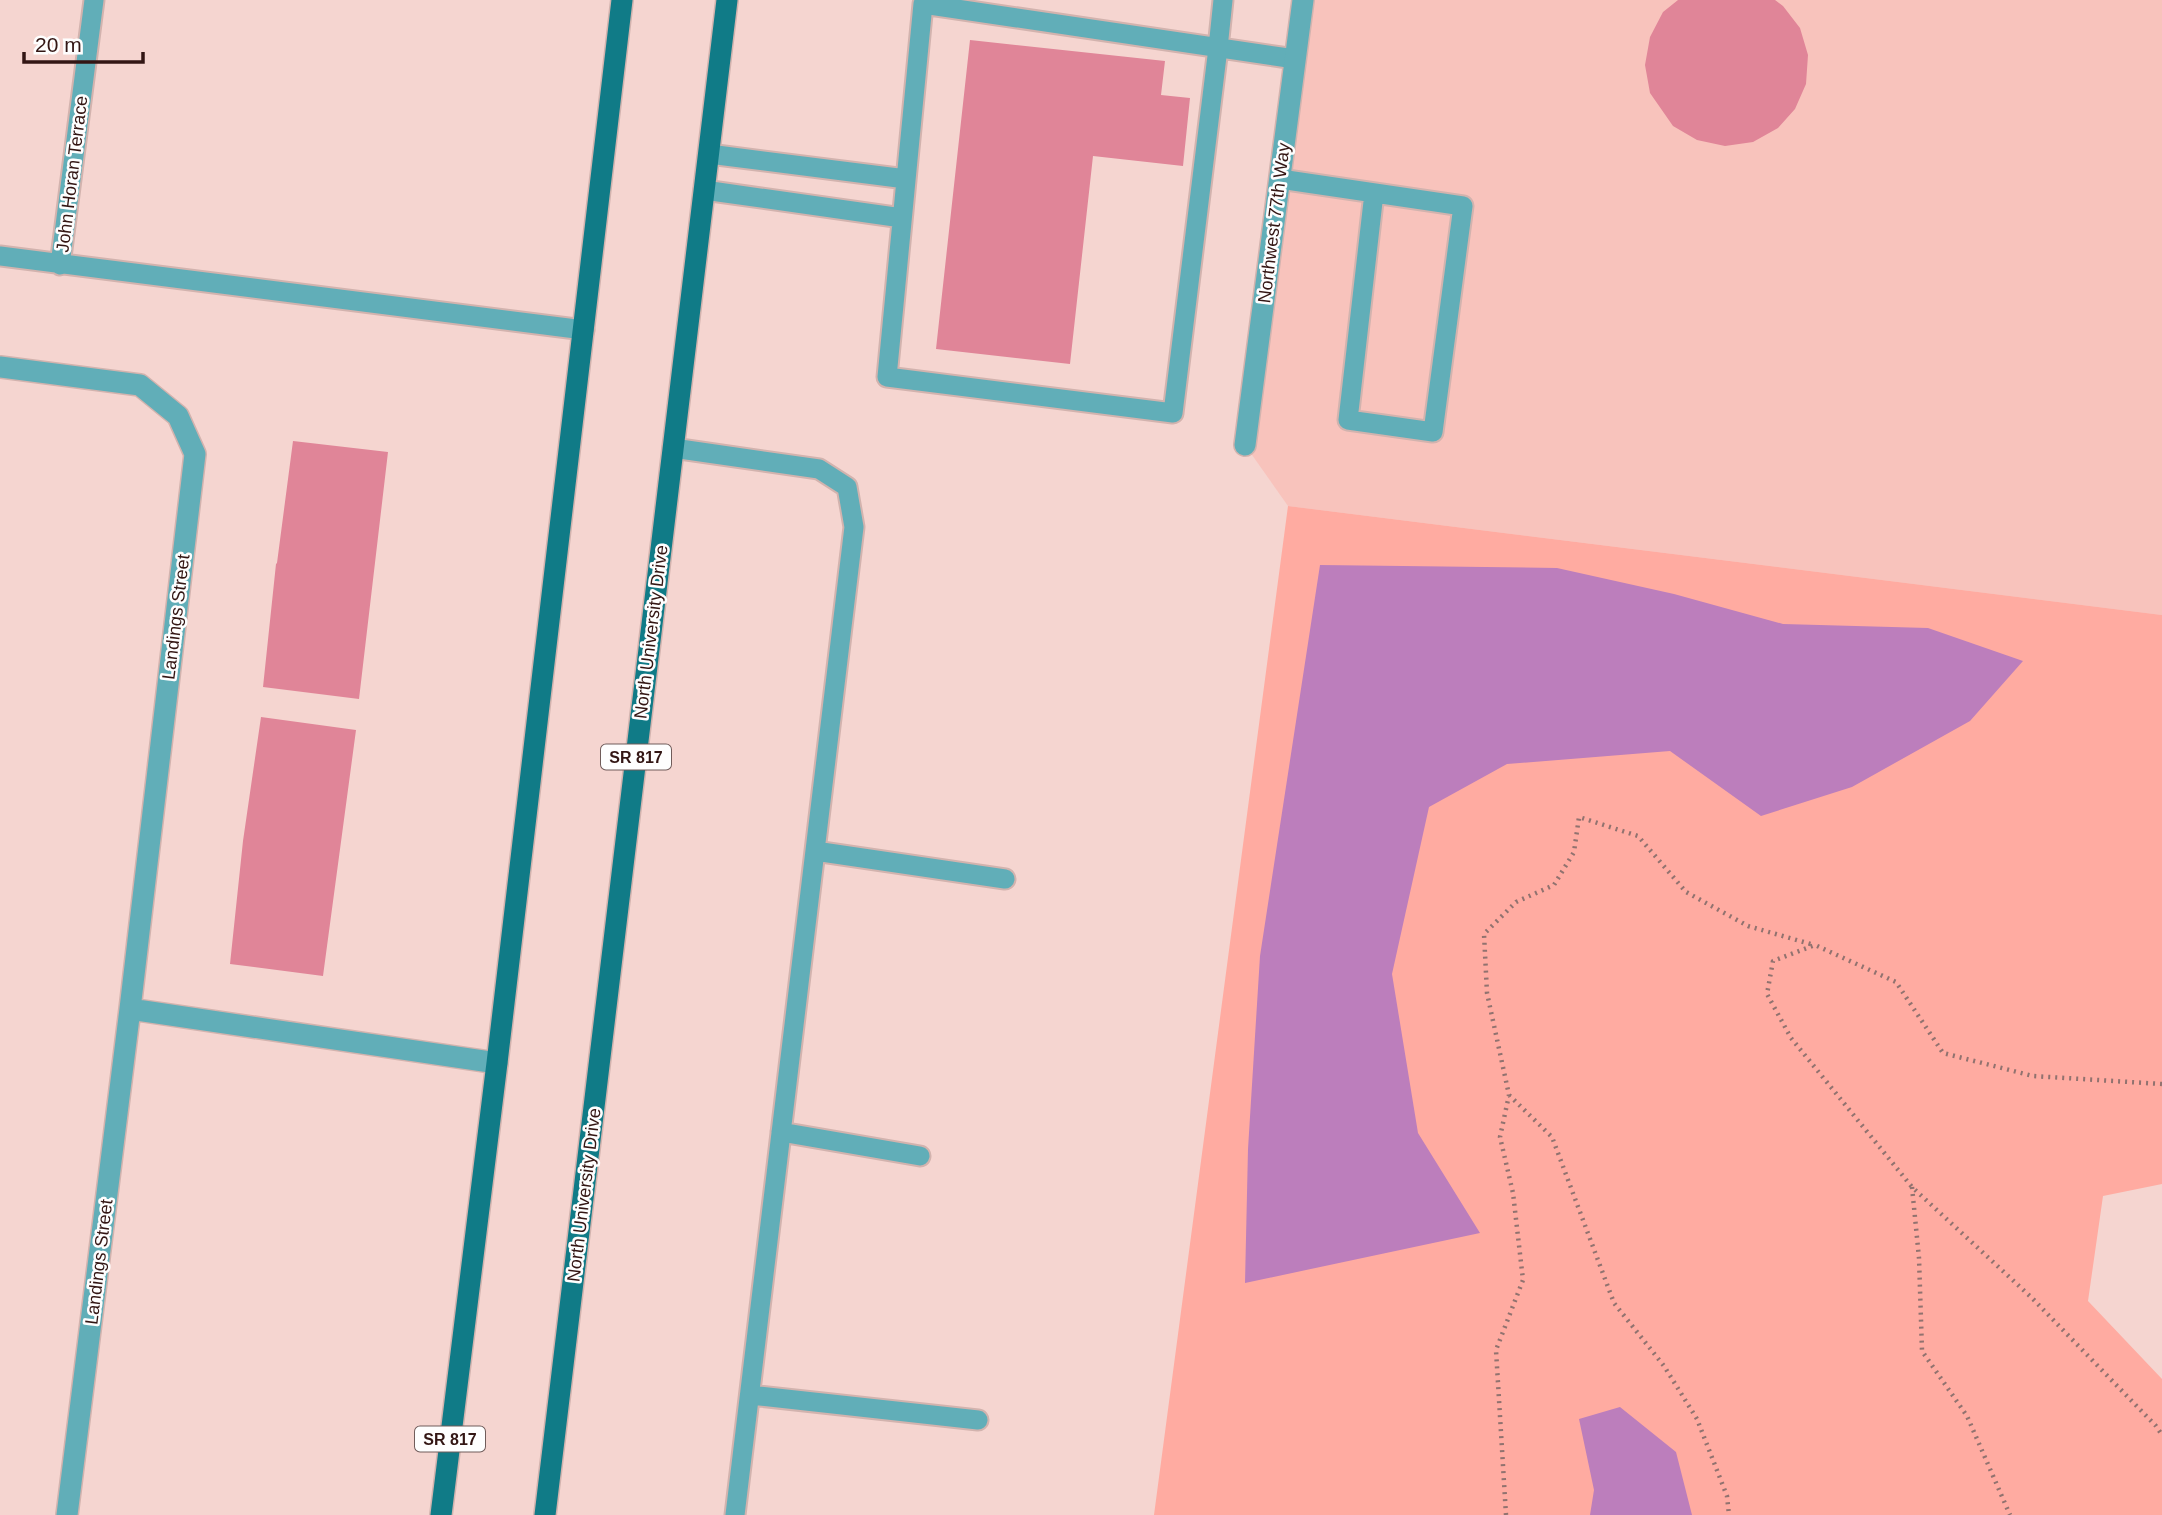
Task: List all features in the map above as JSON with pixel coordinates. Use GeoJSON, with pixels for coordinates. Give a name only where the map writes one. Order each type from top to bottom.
{"type":"FeatureCollection","features":[{"type":"Feature","properties":{"kind":"main road","name":"SR 817"},"geometry":{"type":"LineString","coordinates":[[442,1513],[622,0]]}},
{"type":"Feature","properties":{"kind":"main road","name":"North University Drive"},"geometry":{"type":"LineString","coordinates":[[545,1515],[727,0]]}},
{"type":"Feature","properties":{"kind":"street","name":"Northwest 77th Way"},"geometry":{"type":"LineString","coordinates":[[1245,445],[1303,0]]}},
{"type":"Feature","properties":{"kind":"street","name":"Landings Street"},"geometry":{"type":"LineString","coordinates":[[0,367],[140,385],[178,416],[195,454],[67,1515]]}},
{"type":"Feature","properties":{"kind":"street"},"geometry":{"type":"LineString","coordinates":[[130,1009],[497,1063]]}},
{"type":"Feature","properties":{"kind":"lane","name":"John Horan Terrace"},"geometry":{"type":"LineString","coordinates":[[60,265],[94,0]]}},
{"type":"Feature","properties":{"kind":"lane"},"geometry":{"type":"LineString","coordinates":[[1223,0],[1218,48],[1173,413],[887,377],[923,4],[1218,48],[1295,59]]}},
{"type":"Feature","properties":{"kind":"lane"},"geometry":{"type":"LineString","coordinates":[[709,153],[906,179]]}},
{"type":"Feature","properties":{"kind":"lane"},"geometry":{"type":"LineString","coordinates":[[1280,179],[1463,206],[1433,432],[1349,420],[1374,193]]}},
{"type":"Feature","properties":{"kind":"lane"},"geometry":{"type":"LineString","coordinates":[[704,190],[902,218]]}},
{"type":"Feature","properties":{"kind":"lane"},"geometry":{"type":"LineString","coordinates":[[0,256],[584,330]]}},
{"type":"Feature","properties":{"kind":"lane"},"geometry":{"type":"LineString","coordinates":[[674,447],[819,469],[847,487],[854,527],[735,1515]]}},
{"type":"Feature","properties":{"kind":"lane"},"geometry":{"type":"LineString","coordinates":[[815,851],[1005,879]]}},
{"type":"Feature","properties":{"kind":"lane"},"geometry":{"type":"LineString","coordinates":[[781,1132],[920,1156]]}},
{"type":"Feature","properties":{"kind":"lane"},"geometry":{"type":"LineString","coordinates":[[750,1395],[978,1420]]}},
{"type":"Feature","properties":{"kind":"path"},"geometry":{"type":"LineString","coordinates":[[1506,1515],[1496,1350],[1523,1280],[1513,1194],[1500,1138],[1509,1095],[1487,993],[1484,934],[1516,902],[1554,885],[1574,852],[1579,817],[1638,836],[1686,892],[1748,926],[1815,945],[1896,982],[1943,1053],[2033,1076],[2162,1084]]}},
{"type":"Feature","properties":{"kind":"path"},"geometry":{"type":"LineString","coordinates":[[1815,945],[1773,961],[1767,994],[1791,1038],[1912,1187],[2032,1298],[2157,1426],[2162,1435]]}},
{"type":"Feature","properties":{"kind":"path"},"geometry":{"type":"LineString","coordinates":[[1509,1095],[1552,1137],[1614,1303],[1664,1366],[1697,1419],[1727,1496],[1729,1515]]}},
{"type":"Feature","properties":{"kind":"path"},"geometry":{"type":"LineString","coordinates":[[1912,1187],[1919,1258],[1922,1351],[1967,1416],[2010,1515]]}},
{"type":"Feature","properties":{"kind":"shaded area"},"geometry":{"type":"Polygon","coordinates":[[[1303,0],[2162,0],[2162,615],[1288,506],[1245,445],[1303,0]]]}},
{"type":"Feature","properties":{"kind":"shaded area"},"geometry":{"type":"Polygon","coordinates":[[[1288,506],[2162,615],[2162,1184],[2103,1196],[2088,1301],[2162,1379],[2162,1515],[1154,1515],[1288,506]]]}},
{"type":"Feature","properties":{"kind":"shaded area"},"geometry":{"type":"Polygon","coordinates":[[[1320,565],[1557,568],[1674,594],[1783,624],[1928,628],[2023,661],[1970,721],[1852,787],[1761,816],[1670,751],[1507,764],[1429,807],[1392,974],[1418,1133],[1480,1233],[1245,1283],[1248,1149],[1260,956],[1320,565]]]}},
{"type":"Feature","properties":{"kind":"shaded area"},"geometry":{"type":"Polygon","coordinates":[[[1620,1407],[1676,1452],[1692,1515],[1590,1515],[1594,1490],[1579,1419],[1620,1407]]]}},
{"type":"Feature","properties":{"kind":"building"},"geometry":{"type":"Polygon","coordinates":[[[1678,0],[1775,0],[1783,6],[1800,28],[1808,55],[1806,84],[1795,109],[1778,128],[1753,142],[1725,146],[1697,140],[1673,126],[1650,93],[1645,65],[1650,37],[1663,12],[1678,0]]]}},
{"type":"Feature","properties":{"kind":"building"},"geometry":{"type":"Polygon","coordinates":[[[970,40],[1165,61],[1161,95],[1190,98],[1183,166],[1093,156],[1070,364],[936,349],[970,40]]]}},
{"type":"Feature","properties":{"kind":"building"},"geometry":{"type":"Polygon","coordinates":[[[293,441],[388,452],[359,699],[263,687],[293,441]]]}},
{"type":"Feature","properties":{"kind":"building"},"geometry":{"type":"Polygon","coordinates":[[[261,717],[356,730],[323,976],[230,964],[243,841],[261,717]]]}}]}
